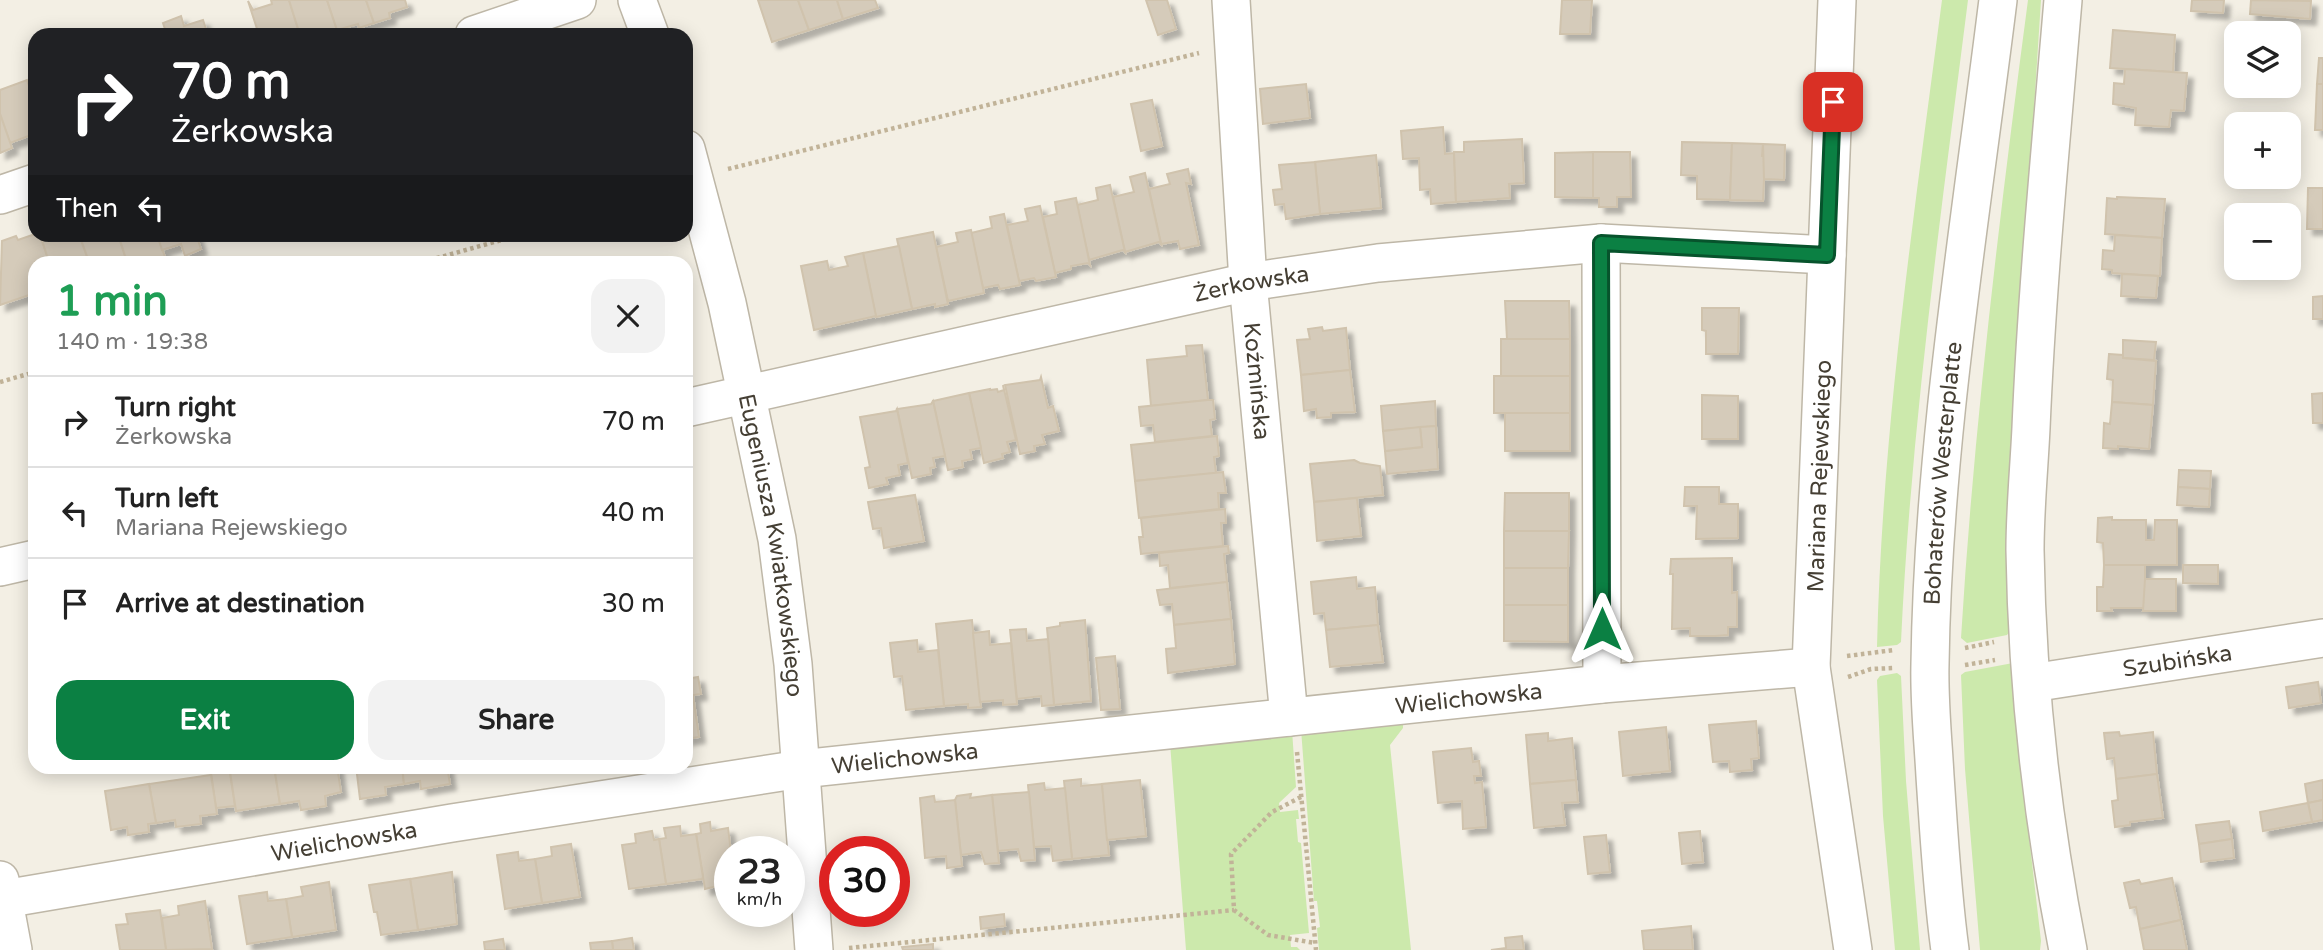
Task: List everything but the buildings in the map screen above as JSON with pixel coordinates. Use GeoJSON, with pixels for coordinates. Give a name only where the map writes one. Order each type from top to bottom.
{"type":"FeatureCollection","features":[{"type":"Feature","properties":{"kind":"street"},"geometry":{"type":"LineString","coordinates":[[495,28],[577,0]]}},
{"type":"Feature","properties":{"kind":"street"},"geometry":{"type":"LineString","coordinates":[[637,0],[647,28]]}},
{"type":"Feature","properties":{"kind":"street","name":"Koźmińska"},"geometry":{"type":"LineString","coordinates":[[1231,0],[1248,282],[1289,718]]}},
{"type":"Feature","properties":{"kind":"street","name":"Mariana Rejewskiego"},"geometry":{"type":"LineString","coordinates":[[1837,0],[1811,663],[1853,950]]}},
{"type":"Feature","properties":{"kind":"street","name":"Bohaterów Westerplatte"},"geometry":{"type":"LineString","coordinates":[[1950,950],[1931,715],[1933,580],[1949,392],[1998,0]]}},
{"type":"Feature","properties":{"kind":"street"},"geometry":{"type":"LineString","coordinates":[[2063,0],[2034,343],[2025,548],[2040,780],[2068,950]]}},
{"type":"Feature","properties":{"kind":"street","name":"Eugeniusza Kwiatkowskiego"},"geometry":{"type":"LineString","coordinates":[[693,174],[727,303],[777,539],[793,664],[801,769],[829,949]]}},
{"type":"Feature","properties":{"kind":"street"},"geometry":{"type":"LineString","coordinates":[[0,195],[28,185]]}},
{"type":"Feature","properties":{"kind":"street"},"geometry":{"type":"LineString","coordinates":[[1601,243],[1602,684]]}},
{"type":"Feature","properties":{"kind":"street","name":"Żerkowska"},"geometry":{"type":"LineString","coordinates":[[693,406],[1248,282],[1378,263],[1601,243],[1827,255]]}},
{"type":"Feature","properties":{"kind":"street"},"geometry":{"type":"LineString","coordinates":[[0,567],[28,561]]}},
{"type":"Feature","properties":{"kind":"street","name":"Szubińska"},"geometry":{"type":"LineString","coordinates":[[2032,684],[2323,638]]}},
{"type":"Feature","properties":{"kind":"street","name":"Wielichowska"},"geometry":{"type":"LineString","coordinates":[[2,890],[801,769],[1811,663]]}},
{"type":"Feature","properties":{"kind":"street"},"geometry":{"type":"LineString","coordinates":[[2,890],[13,950]]}},
{"type":"Feature","properties":{"kind":"path"},"geometry":{"type":"LineString","coordinates":[[693,162],[1234,45]]}},
{"type":"Feature","properties":{"kind":"path"},"geometry":{"type":"LineString","coordinates":[[445,256],[495,242]]}},
{"type":"Feature","properties":{"kind":"path"},"geometry":{"type":"LineString","coordinates":[[0,382],[28,374]]}},
{"type":"Feature","properties":{"kind":"path"},"geometry":{"type":"LineString","coordinates":[[1811,663],[1897,649]]}},
{"type":"Feature","properties":{"kind":"path"},"geometry":{"type":"LineString","coordinates":[[1289,718],[1295,728],[1316,950]]}},
{"type":"Feature","properties":{"kind":"path"},"geometry":{"type":"LineString","coordinates":[[1234,910],[1231,854],[1272,812],[1301,797]]}},
{"type":"Feature","properties":{"kind":"path"},"geometry":{"type":"LineString","coordinates":[[829,949],[1234,910],[1268,935],[1315,943]]}},
{"type":"Feature","properties":{"kind":"green space"},"geometry":{"type":"Polygon","coordinates":[[[1942,0],[1968,0],[1919,401],[1901,642],[1897,645],[1877,647],[1892,404],[1942,0]]]}},
{"type":"Feature","properties":{"kind":"green space"},"geometry":{"type":"Polygon","coordinates":[[[2028,0],[2041,0],[2013,435],[2010,631],[2007,635],[1967,643],[1961,638],[1981,398],[2028,0]]]}},
{"type":"Feature","properties":{"kind":"green space"},"geometry":{"type":"Polygon","coordinates":[[[2013,663],[2040,950],[1980,950],[1965,769],[1961,675],[2013,663]]]}},
{"type":"Feature","properties":{"kind":"green space"},"geometry":{"type":"Polygon","coordinates":[[[1897,673],[1901,676],[1906,781],[1920,950],[1895,950],[1883,816],[1877,680],[1880,676],[1897,673]]]}},
{"type":"Feature","properties":{"kind":"green space"},"geometry":{"type":"Polygon","coordinates":[[[1403,719],[1403,728],[1390,745],[1411,950],[1319,950],[1317,928],[1320,927],[1317,901],[1314,901],[1301,729],[1403,719]]]}},
{"type":"Feature","properties":{"kind":"green space"},"geometry":{"type":"Polygon","coordinates":[[[1292,730],[1296,787],[1279,803],[1280,812],[1298,810],[1298,842],[1301,843],[1309,933],[1290,935],[1291,947],[1300,950],[1186,950],[1170,743],[1292,730]]]}},
{"type":"Feature","properties":{"kind":"route"},"geometry":{"type":"LineString","coordinates":[[1602,629],[1601,243],[1827,255],[1833,102]]}}]}
